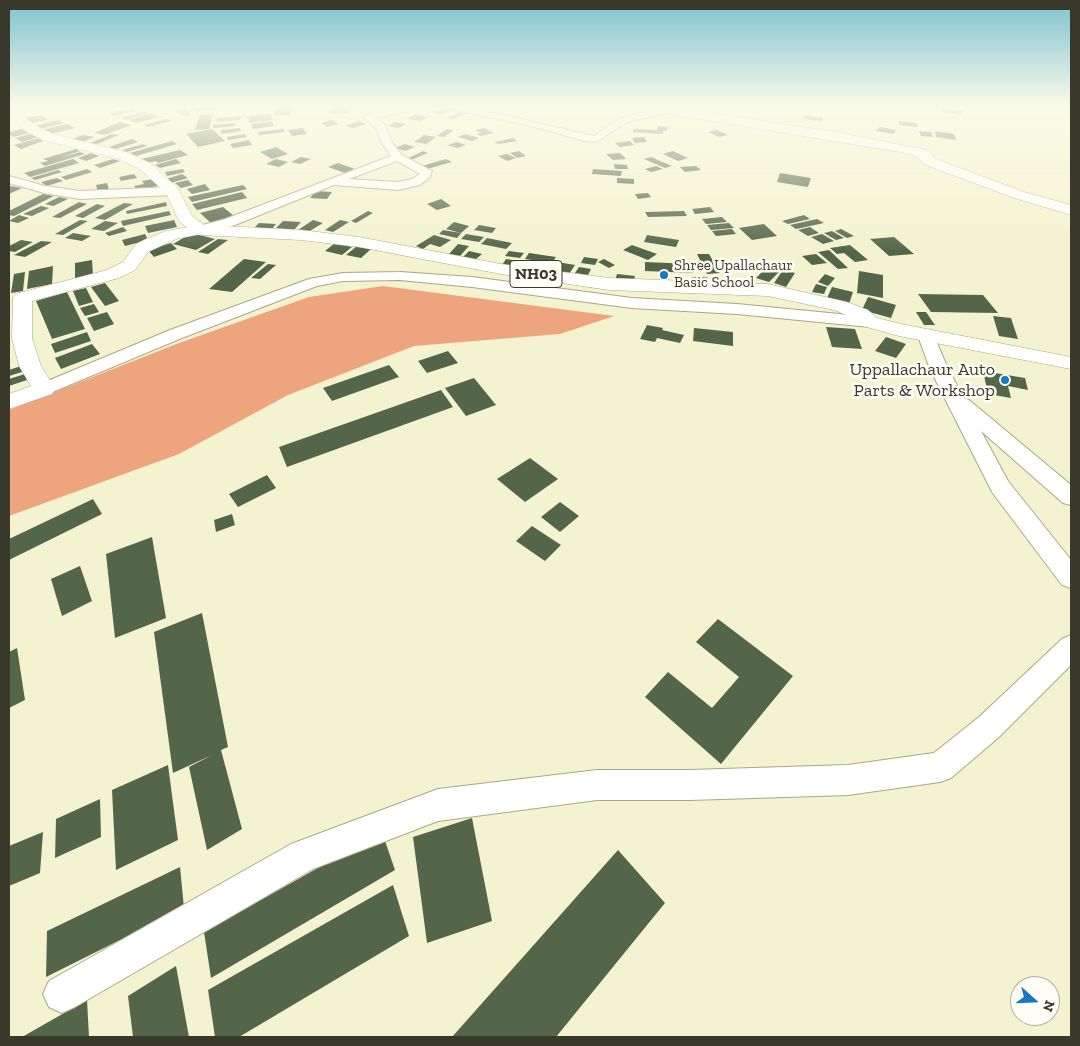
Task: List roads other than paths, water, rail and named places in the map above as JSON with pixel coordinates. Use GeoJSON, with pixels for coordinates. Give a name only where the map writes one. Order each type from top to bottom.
{"type":"FeatureCollection","features":[{"type":"Feature","properties":{"kind":"main road"},"geometry":{"type":"LineString","coordinates":[[119,155],[137,162],[158,176],[173,192],[185,218],[200,230]]}},
{"type":"Feature","properties":{"kind":"main road"},"geometry":{"type":"LineString","coordinates":[[924,155],[931,162],[1019,195],[1071,210]]}},
{"type":"Feature","properties":{"kind":"main road"},"geometry":{"type":"LineString","coordinates":[[9,402],[44,389],[30,366],[22,338],[16,299],[113,274],[129,266],[142,248],[152,242],[172,235],[200,230]]}},
{"type":"Feature","properties":{"kind":"main road","name":"NH03"},"geometry":{"type":"LineString","coordinates":[[200,230],[301,235],[359,242],[501,269],[609,284],[768,290],[840,306],[861,314],[870,322],[926,336],[1071,363]]}},
{"type":"Feature","properties":{"kind":"street"},"geometry":{"type":"LineString","coordinates":[[200,230],[230,222],[332,181],[398,157],[426,171],[426,175],[416,182],[398,186],[332,181]]}},
{"type":"Feature","properties":{"kind":"street"},"geometry":{"type":"LineString","coordinates":[[9,180],[44,189],[80,195],[173,192]]}},
{"type":"Feature","properties":{"kind":"street"},"geometry":{"type":"LineString","coordinates":[[44,389],[176,334],[305,286],[343,277],[400,276],[472,282],[632,303],[737,309],[870,322]]}},
{"type":"Feature","properties":{"kind":"street"},"geometry":{"type":"LineString","coordinates":[[926,336],[939,369],[1000,486],[1071,578]]}},
{"type":"Feature","properties":{"kind":"street"},"geometry":{"type":"LineString","coordinates":[[952,395],[1071,497]]}},
{"type":"Feature","properties":{"kind":"street"},"geometry":{"type":"LineString","coordinates":[[62,994],[303,856],[438,805],[597,785],[690,785],[848,780],[940,767],[989,727],[1071,648]]}},
{"type":"Feature","properties":{"kind":"place","name":"Shree Upallachaur Basic School"},"geometry":{"type":"Point","coordinates":[664,275]}},
{"type":"Feature","properties":{"kind":"place","name":"Uppallachaur Auto Parts & Workshop"},"geometry":{"type":"Point","coordinates":[1005,380]}}]}
